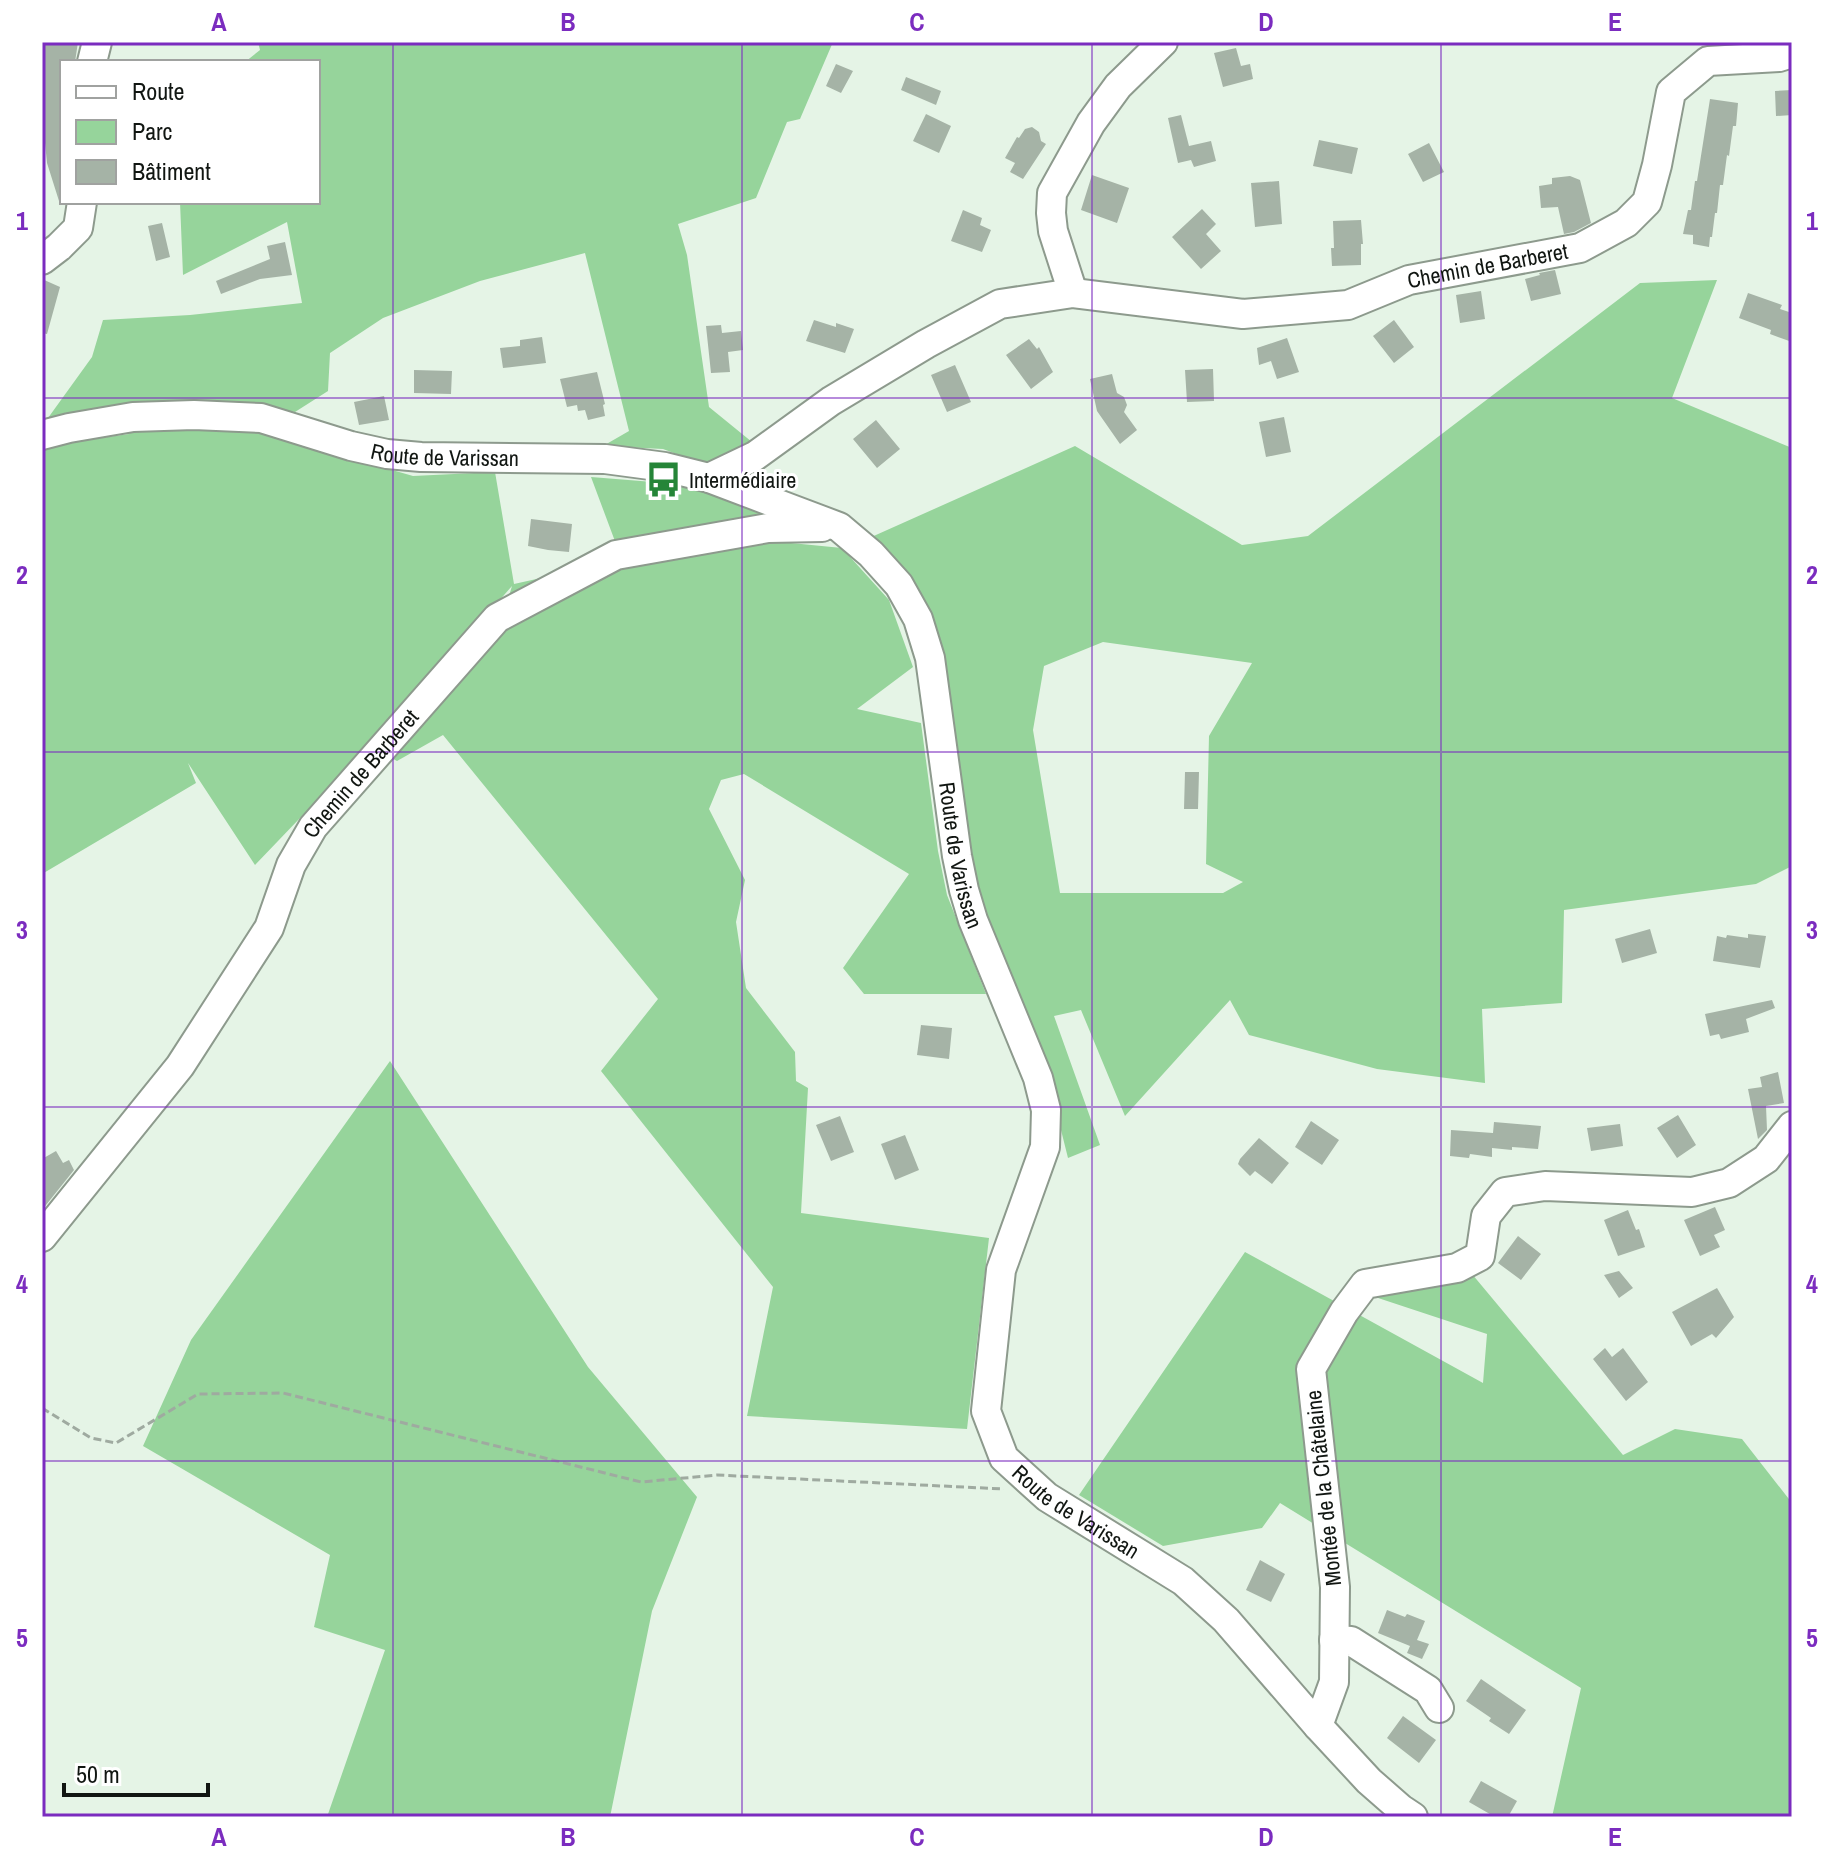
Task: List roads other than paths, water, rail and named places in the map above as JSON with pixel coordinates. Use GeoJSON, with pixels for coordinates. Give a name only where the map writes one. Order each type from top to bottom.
{"type":"FeatureCollection","features":[{"type":"Feature","properties":{"kind":"street"},"geometry":{"type":"LineString","coordinates":[[1073,293],[1053,231],[1052,193],[1091,123],[1118,86],[1163,42]]}},
{"type":"Feature","properties":{"kind":"street","name":"Chemin de Barberet"},"geometry":{"type":"LineString","coordinates":[[709,478],[755,456],[831,401],[1000,304],[1073,293],[1243,314],[1348,305],[1409,280],[1580,248],[1626,223],[1647,202],[1671,92],[1708,61],[1779,57],[1792,53]]}},
{"type":"Feature","properties":{"kind":"street"},"geometry":{"type":"LineString","coordinates":[[42,260],[78,228],[82,204]]}},
{"type":"Feature","properties":{"kind":"street","name":"Route de Varissan"},"geometry":{"type":"LineString","coordinates":[[42,435],[133,417],[194,415],[261,418],[387,454],[605,459],[665,467],[709,478],[839,527],[871,554],[899,585],[918,619],[930,658],[964,890],[973,920],[1038,1078],[1046,1110],[1045,1147],[1001,1270],[986,1411],[1004,1458],[1047,1497],[1183,1581],[1226,1620],[1369,1781],[1413,1817]]}},
{"type":"Feature","properties":{"kind":"street","name":"Chemin de Barberet"},"geometry":{"type":"LineString","coordinates":[[42,1236],[180,1066],[269,928],[291,865],[313,827],[497,618],[616,555],[768,528],[839,527]]}},
{"type":"Feature","properties":{"kind":"street","name":"Montée de la Châtelaine"},"geometry":{"type":"LineString","coordinates":[[1318,1726],[1334,1682],[1335,1587],[1311,1369],[1344,1312],[1365,1284],[1457,1268],[1480,1256],[1486,1216],[1505,1192],[1545,1186],[1692,1192],[1729,1183],[1766,1159],[1792,1126]]}},
{"type":"Feature","properties":{"kind":"street"},"geometry":{"type":"LineString","coordinates":[[1334,1640],[1351,1641],[1428,1690],[1439,1708]]}},
{"type":"Feature","properties":{"kind":"place","name":"Intermédiaire"},"geometry":{"type":"Point","coordinates":[663,480]}}]}
